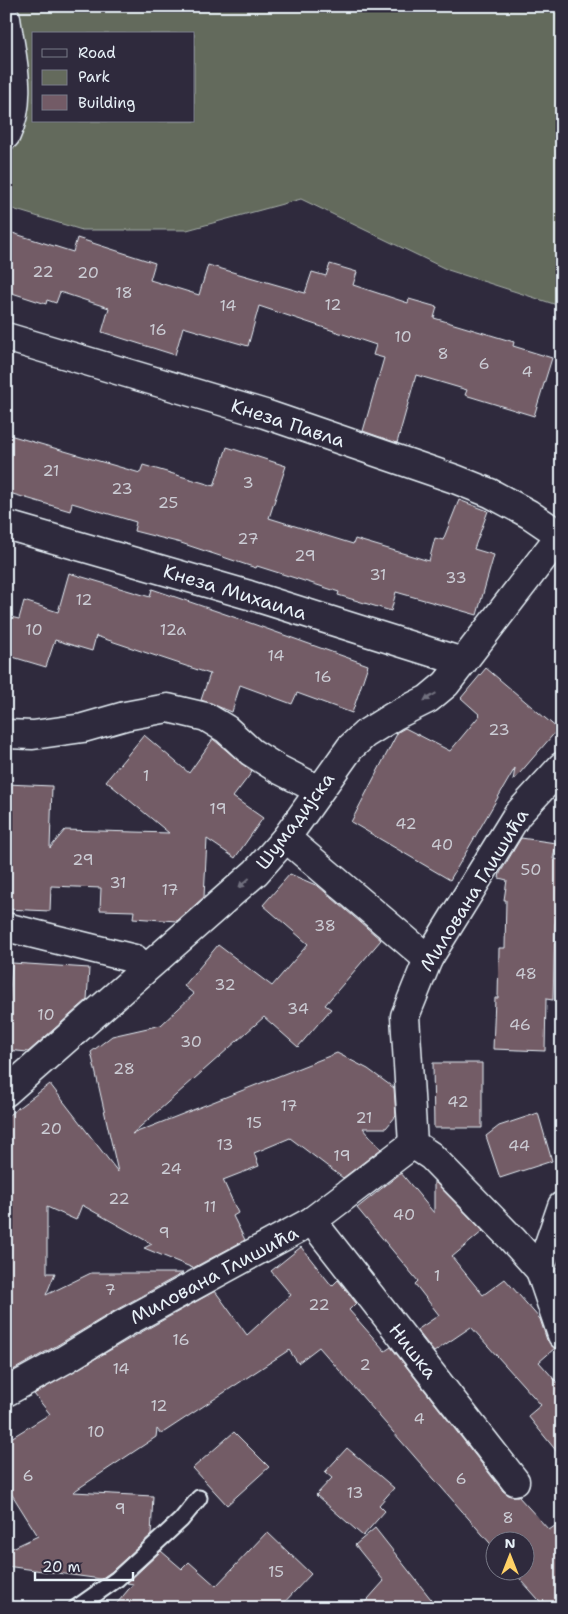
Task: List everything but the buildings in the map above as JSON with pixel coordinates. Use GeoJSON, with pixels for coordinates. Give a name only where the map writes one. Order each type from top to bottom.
{"type":"FeatureCollection","features":[{"type":"Feature","properties":{"kind":"street"},"geometry":{"type":"LineString","coordinates":[[6,18],[16,96],[11,125],[6,135]]}},
{"type":"Feature","properties":{"kind":"street","name":"Кнеза Павла"},"geometry":{"type":"LineString","coordinates":[[6,338],[265,414],[455,479],[529,514],[561,534]]}},
{"type":"Feature","properties":{"kind":"street","name":"Кнеза Михаила"},"geometry":{"type":"LineString","coordinates":[[6,525],[249,595],[463,662]]}},
{"type":"Feature","properties":{"kind":"street","name":"Шумадијска"},"geometry":{"type":"LineString","coordinates":[[6,1092],[256,872],[286,838],[350,748],[365,734],[438,693],[561,534]]}},
{"type":"Feature","properties":{"kind":"street"},"geometry":{"type":"LineString","coordinates":[[6,734],[34,735],[83,728],[125,716],[168,708],[206,717],[226,730],[251,752],[278,770],[319,790]]}},
{"type":"Feature","properties":{"kind":"street","name":"Милована Глишића"},"geometry":{"type":"LineString","coordinates":[[6,1392],[123,1324],[312,1221],[413,1144],[405,1016],[428,959],[517,815],[562,766]]}},
{"type":"Feature","properties":{"kind":"street"},"geometry":{"type":"LineString","coordinates":[[286,838],[428,959]]}},
{"type":"Feature","properties":{"kind":"street"},"geometry":{"type":"LineString","coordinates":[[6,927],[135,959],[142,972]]}},
{"type":"Feature","properties":{"kind":"street"},"geometry":{"type":"LineString","coordinates":[[413,1144],[431,1156],[540,1270],[562,1335]]}},
{"type":"Feature","properties":{"kind":"street"},"geometry":{"type":"LineString","coordinates":[[540,1270],[562,1206]]}},
{"type":"Feature","properties":{"kind":"street","name":"Нишка"},"geometry":{"type":"LineString","coordinates":[[312,1221],[515,1481]]}},
{"type":"Feature","properties":{"kind":"lane"},"geometry":{"type":"LineString","coordinates":[[76,1608],[117,1579],[181,1520],[199,1498]]}},
{"type":"Feature","properties":{"kind":"green space"},"geometry":{"type":"Polygon","coordinates":[[[6,6],[562,6],[562,300],[557,305],[448,270],[301,199],[187,230],[82,230],[6,207],[6,6]]]}}]}
